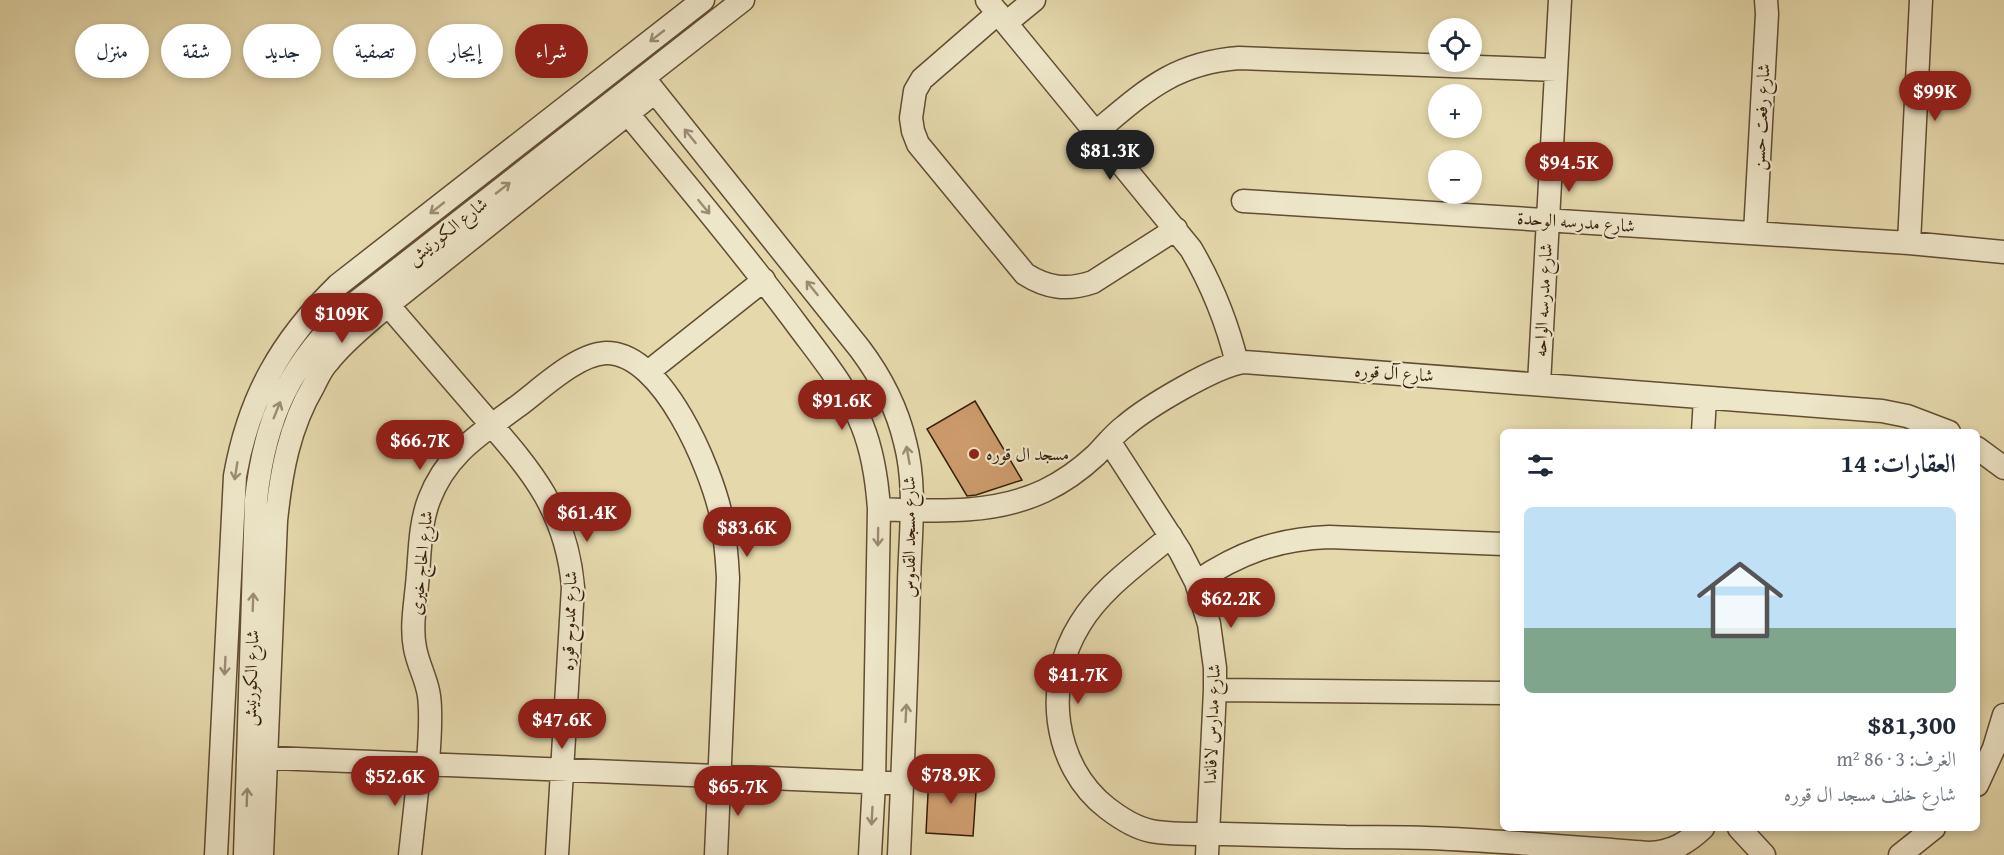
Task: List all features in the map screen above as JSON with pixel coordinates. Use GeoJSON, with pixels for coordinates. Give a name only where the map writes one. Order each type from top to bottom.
{"type":"FeatureCollection","features":[{"type":"Feature","properties":{"kind":"street","name":"شارع الكورنيش"},"geometry":{"type":"LineString","coordinates":[[216,855],[235,476],[246,426],[266,378],[297,330],[338,285],[703,0]]}},
{"type":"Feature","properties":{"kind":"street","name":"شارع الكورنيش"},"geometry":{"type":"LineString","coordinates":[[245,855],[257,757],[256,500],[260,468],[270,426],[292,377],[310,350],[354,304],[622,107],[650,85],[743,0]]}},
{"type":"Feature","properties":{"kind":"street"},"geometry":{"type":"LineString","coordinates":[[1034,0],[997,12],[922,79],[915,91],[911,118],[918,144],[1024,274],[1037,282],[1072,288],[1093,282],[1176,229]]}},
{"type":"Feature","properties":{"kind":"street","name":"شارع مدرسه الواحه"},"geometry":{"type":"LineString","coordinates":[[1539,384],[1560,0]]}},
{"type":"Feature","properties":{"kind":"street","name":"شارع رفعت حسن"},"geometry":{"type":"LineString","coordinates":[[1755,233],[1766,0]]}},
{"type":"Feature","properties":{"kind":"street"},"geometry":{"type":"LineString","coordinates":[[1909,243],[1921,0]]}},
{"type":"Feature","properties":{"kind":"street"},"geometry":{"type":"LineString","coordinates":[[997,12],[1191,249],[1214,291],[1237,363]]}},
{"type":"Feature","properties":{"kind":"street","name":"شارع مسجد القدوس"},"geometry":{"type":"LineString","coordinates":[[628,59],[873,366],[892,403],[906,443],[912,484],[899,855]]}},
{"type":"Feature","properties":{"kind":"street"},"geometry":{"type":"LineString","coordinates":[[1096,132],[1162,80],[1200,64],[1219,59],[1556,70]]}},
{"type":"Feature","properties":{"kind":"street","name":"شارع مسجد القدوس"},"geometry":{"type":"LineString","coordinates":[[601,81],[764,280],[841,385],[869,444],[879,509],[874,783],[870,855]]}},
{"type":"Feature","properties":{"kind":"street"},"geometry":{"type":"LineString","coordinates":[[262,855],[257,757],[276,520],[280,479],[290,438],[306,398],[327,362],[357,332],[622,107]]}},
{"type":"Feature","properties":{"kind":"street","name":"شارع مدرسه الوحدة"},"geometry":{"type":"LineString","coordinates":[[1243,201],[1909,243],[2004,252]]}},
{"type":"Feature","properties":{"kind":"street"},"geometry":{"type":"LineString","coordinates":[[648,372],[764,280]]}},
{"type":"Feature","properties":{"kind":"street","name":"شارع ممدوح قوره"},"geometry":{"type":"LineString","coordinates":[[388,305],[529,468],[552,505],[561,525],[571,566],[573,587],[556,855]]}},
{"type":"Feature","properties":{"kind":"street","name":"شارع الحاج خيرى"},"geometry":{"type":"LineString","coordinates":[[410,855],[424,764],[429,695],[417,659],[413,635],[424,516],[435,486],[452,459],[475,436],[574,365],[595,355],[618,354],[629,358],[648,372],[668,397],[690,434],[712,483],[720,514],[726,546],[728,578],[716,855]]}},
{"type":"Feature","properties":{"kind":"street","name":"شارع آل قوره"},"geometry":{"type":"LineString","coordinates":[[879,509],[986,509],[1026,499],[1045,491],[1079,469],[1143,412],[1215,371],[1237,363],[1251,362],[1882,411],[1907,416],[1941,429]]}},
{"type":"Feature","properties":{"kind":"street"},"geometry":{"type":"LineString","coordinates":[[1704,429],[1705,398]]}},
{"type":"Feature","properties":{"kind":"street","name":"شارع مدارس لافاندا"},"geometry":{"type":"LineString","coordinates":[[1109,441],[1170,536],[1196,582],[1209,624],[1215,668],[1215,690],[1208,844]]}},
{"type":"Feature","properties":{"kind":"street"},"geometry":{"type":"LineString","coordinates":[[1980,450],[2004,468]]}},
{"type":"Feature","properties":{"kind":"street"},"geometry":{"type":"LineString","coordinates":[[1170,536],[1101,596],[1079,625],[1064,658],[1060,677],[1058,714],[1065,749],[1084,786],[1114,814],[1151,831],[1208,844],[1449,839],[1649,853],[1675,849],[1699,831]]}},
{"type":"Feature","properties":{"kind":"street"},"geometry":{"type":"LineString","coordinates":[[1196,582],[1248,553],[1305,538],[1500,544]]}},
{"type":"Feature","properties":{"kind":"street"},"geometry":{"type":"LineString","coordinates":[[1215,690],[1500,693]]}},
{"type":"Feature","properties":{"kind":"street"},"geometry":{"type":"LineString","coordinates":[[1980,778],[1994,748],[2004,715]]}},
{"type":"Feature","properties":{"kind":"street"},"geometry":{"type":"LineString","coordinates":[[221,756],[902,784]]}},
{"type":"Feature","properties":{"kind":"street"},"geometry":{"type":"LineString","coordinates":[[1742,831],[1764,855]]}},
{"type":"Feature","properties":{"kind":"street"},"geometry":{"type":"LineString","coordinates":[[1900,855],[1930,831]]}},
{"type":"Feature","properties":{"kind":"building","name":"مسجد ال قوره"},"geometry":{"type":"Polygon","coordinates":[[[975,401],[1022,480],[967,496],[927,429],[975,401]]]}},
{"type":"Feature","properties":{"kind":"building"},"geometry":{"type":"Polygon","coordinates":[[[929,774],[977,777],[973,836],[926,833],[929,774]]]}},
{"type":"Feature","properties":{"kind":"place","name":"مسجد ال قوره"},"geometry":{"type":"Point","coordinates":[974,454]}}]}
